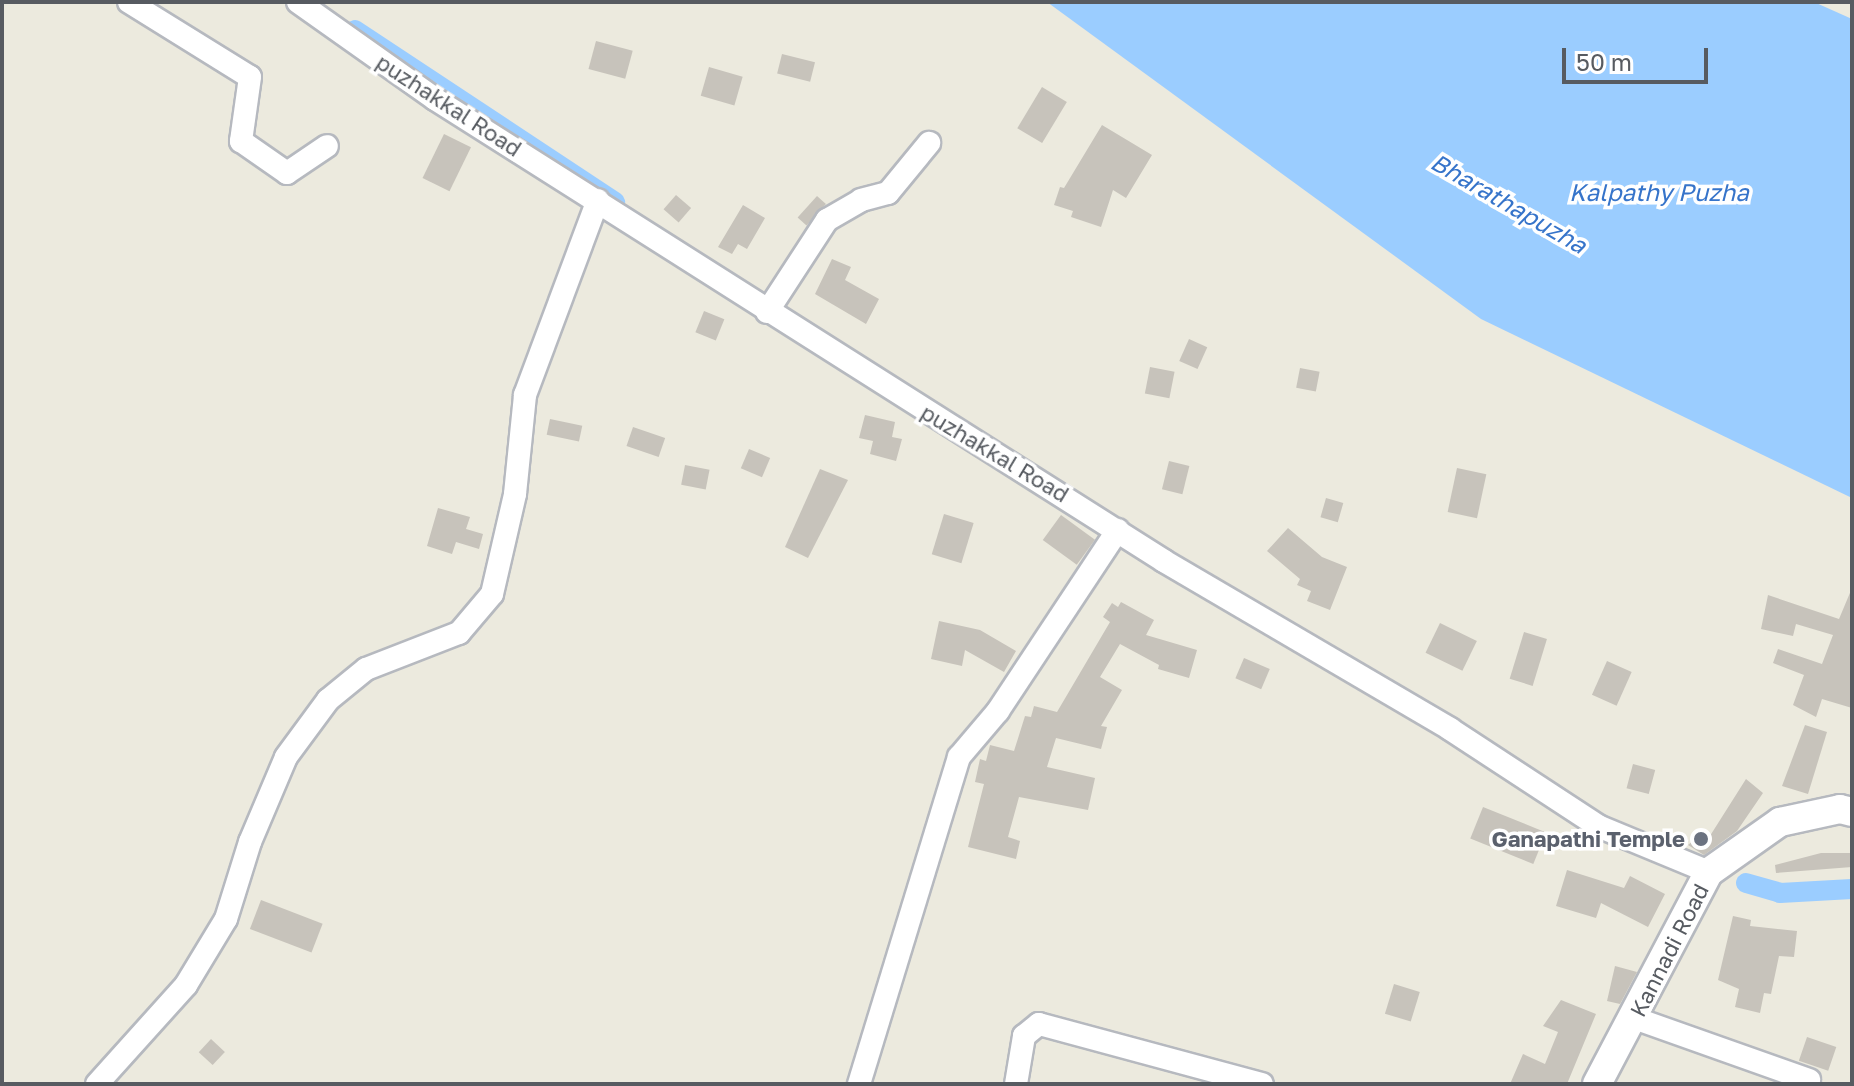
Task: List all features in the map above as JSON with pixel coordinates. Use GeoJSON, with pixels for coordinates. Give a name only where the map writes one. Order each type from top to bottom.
{"type":"FeatureCollection","features":[{"type":"Feature","properties":{"kind":"street"},"geometry":{"type":"LineString","coordinates":[[129,2],[250,77],[241,141],[287,173],[327,146]]}},
{"type":"Feature","properties":{"kind":"street","name":"puzhakkal Road"},"geometry":{"type":"LineString","coordinates":[[298,2],[435,99],[598,200],[767,312],[1118,530],[1450,729],[1598,826],[1709,872]]}},
{"type":"Feature","properties":{"kind":"street"},"geometry":{"type":"LineString","coordinates":[[767,312],[827,220],[861,200],[888,193],[929,143]]}},
{"type":"Feature","properties":{"kind":"street"},"geometry":{"type":"LineString","coordinates":[[97,1084],[186,985],[226,919],[250,842],[286,757],[328,700],[366,669],[459,633],[492,594],[515,494],[525,395],[598,200]]}},
{"type":"Feature","properties":{"kind":"street"},"geometry":{"type":"LineString","coordinates":[[859,1084],[959,757],[998,711],[1118,530]]}},
{"type":"Feature","properties":{"kind":"street","name":"Kannadi Road"},"geometry":{"type":"LineString","coordinates":[[1597,1084],[1709,872],[1780,822],[1840,809],[1852,812]]}},
{"type":"Feature","properties":{"kind":"street"},"geometry":{"type":"LineString","coordinates":[[1634,1018],[1809,1080]]}},
{"type":"Feature","properties":{"kind":"street"},"geometry":{"type":"LineString","coordinates":[[1016,1084],[1024,1036],[1039,1024],[1193,1075],[1262,1084]]}},
{"type":"Feature","properties":{"kind":"water","name":"Kalpathy Puzha"},"geometry":{"type":"Polygon","coordinates":[[[1047,2],[1814,2],[1852,19],[1852,498],[1481,319],[1047,2]]]}},
{"type":"Feature","properties":{"kind":"building"},"geometry":{"type":"Polygon","coordinates":[[[596,41],[633,51],[625,79],[588,69],[596,41]]]}},
{"type":"Feature","properties":{"kind":"building"},"geometry":{"type":"Polygon","coordinates":[[[782,54],[815,62],[810,82],[777,73],[782,54]]]}},
{"type":"Feature","properties":{"kind":"building"},"geometry":{"type":"Polygon","coordinates":[[[709,67],[743,77],[734,105],[701,96],[709,67]]]}},
{"type":"Feature","properties":{"kind":"building"},"geometry":{"type":"Polygon","coordinates":[[[1042,87],[1067,102],[1042,143],[1017,128],[1042,87]]]}},
{"type":"Feature","properties":{"kind":"building"},"geometry":{"type":"Polygon","coordinates":[[[1102,125],[1152,155],[1126,198],[1113,190],[1101,227],[1071,217],[1073,211],[1054,205],[1060,187],[1064,188],[1102,125]]]}},
{"type":"Feature","properties":{"kind":"building"},"geometry":{"type":"Polygon","coordinates":[[[444,134],[471,147],[449,191],[423,178],[444,134]]]}},
{"type":"Feature","properties":{"kind":"building"},"geometry":{"type":"Polygon","coordinates":[[[676,195],[691,208],[679,222],[664,209],[676,195]]]}},
{"type":"Feature","properties":{"kind":"building"},"geometry":{"type":"Polygon","coordinates":[[[817,196],[826,204],[807,226],[798,218],[817,196]]]}},
{"type":"Feature","properties":{"kind":"building"},"geometry":{"type":"Polygon","coordinates":[[[743,205],[765,218],[747,249],[738,244],[732,254],[718,247],[743,205]]]}},
{"type":"Feature","properties":{"kind":"building"},"geometry":{"type":"Polygon","coordinates":[[[832,259],[851,267],[845,280],[879,299],[866,324],[815,294],[832,259]]]}},
{"type":"Feature","properties":{"kind":"building"},"geometry":{"type":"Polygon","coordinates":[[[704,311],[724,319],[716,341],[695,332],[704,311]]]}},
{"type":"Feature","properties":{"kind":"building"},"geometry":{"type":"Polygon","coordinates":[[[1189,339],[1207,347],[1198,369],[1179,361],[1189,339]]]}},
{"type":"Feature","properties":{"kind":"building"},"geometry":{"type":"Polygon","coordinates":[[[1150,367],[1175,372],[1169,398],[1145,394],[1150,367]]]}},
{"type":"Feature","properties":{"kind":"building"},"geometry":{"type":"Polygon","coordinates":[[[1300,368],[1320,372],[1316,391],[1296,388],[1300,368]]]}},
{"type":"Feature","properties":{"kind":"building"},"geometry":{"type":"Polygon","coordinates":[[[865,415],[895,422],[892,437],[902,439],[896,461],[870,454],[873,441],[859,438],[865,415]]]}},
{"type":"Feature","properties":{"kind":"building"},"geometry":{"type":"Polygon","coordinates":[[[550,419],[582,426],[579,442],[547,435],[550,419]]]}},
{"type":"Feature","properties":{"kind":"building"},"geometry":{"type":"Polygon","coordinates":[[[633,427],[665,438],[659,457],[626,446],[633,427]]]}},
{"type":"Feature","properties":{"kind":"building"},"geometry":{"type":"Polygon","coordinates":[[[749,449],[770,458],[762,477],[741,468],[749,449]]]}},
{"type":"Feature","properties":{"kind":"building"},"geometry":{"type":"Polygon","coordinates":[[[1169,461],[1189,466],[1182,494],[1162,489],[1169,461]]]}},
{"type":"Feature","properties":{"kind":"building"},"geometry":{"type":"Polygon","coordinates":[[[685,465],[710,470],[706,489],[681,485],[685,465]]]}},
{"type":"Feature","properties":{"kind":"building"},"geometry":{"type":"Polygon","coordinates":[[[1457,468],[1486,474],[1477,518],[1448,512],[1457,468]]]}},
{"type":"Feature","properties":{"kind":"building"},"geometry":{"type":"Polygon","coordinates":[[[820,469],[848,480],[808,558],[785,547],[820,469]]]}},
{"type":"Feature","properties":{"kind":"building"},"geometry":{"type":"Polygon","coordinates":[[[1326,498],[1343,503],[1338,522],[1320,517],[1326,498]]]}},
{"type":"Feature","properties":{"kind":"building"},"geometry":{"type":"Polygon","coordinates":[[[438,508],[470,517],[466,529],[483,534],[479,549],[456,542],[452,554],[427,546],[438,508]]]}},
{"type":"Feature","properties":{"kind":"building"},"geometry":{"type":"Polygon","coordinates":[[[944,514],[974,523],[961,563],[932,554],[944,514]]]}},
{"type":"Feature","properties":{"kind":"building"},"geometry":{"type":"Polygon","coordinates":[[[1061,515],[1095,540],[1077,565],[1043,540],[1061,515]]]}},
{"type":"Feature","properties":{"kind":"building"},"geometry":{"type":"Polygon","coordinates":[[[1288,528],[1322,557],[1347,567],[1330,610],[1307,601],[1311,591],[1297,585],[1300,579],[1267,551],[1288,528]]]}},
{"type":"Feature","properties":{"kind":"building"},"geometry":{"type":"Polygon","coordinates":[[[1852,588],[1852,708],[1822,699],[1816,717],[1793,705],[1804,675],[1773,663],[1778,649],[1822,664],[1833,635],[1796,624],[1793,636],[1761,629],[1768,595],[1839,619],[1852,588]]]}},
{"type":"Feature","properties":{"kind":"building"},"geometry":{"type":"Polygon","coordinates":[[[1121,602],[1154,620],[1146,635],[1197,650],[1189,678],[1158,669],[1159,665],[1120,644],[1100,677],[1122,690],[1101,726],[1107,727],[1101,749],[1056,738],[1047,767],[1095,778],[1088,810],[1019,797],[1008,837],[1020,841],[1016,859],[968,847],[984,784],[975,782],[980,759],[986,761],[990,745],[1014,751],[1025,716],[1031,717],[1034,706],[1057,712],[1110,622],[1103,617],[1112,603],[1118,607],[1121,602]]]}},
{"type":"Feature","properties":{"kind":"building"},"geometry":{"type":"Polygon","coordinates":[[[939,621],[980,630],[1016,651],[1004,672],[965,650],[962,666],[931,659],[939,621]]]}},
{"type":"Feature","properties":{"kind":"building"},"geometry":{"type":"Polygon","coordinates":[[[1440,623],[1477,641],[1462,671],[1426,653],[1440,623]]]}},
{"type":"Feature","properties":{"kind":"building"},"geometry":{"type":"Polygon","coordinates":[[[1524,632],[1547,639],[1533,686],[1510,679],[1524,632]]]}},
{"type":"Feature","properties":{"kind":"building"},"geometry":{"type":"Polygon","coordinates":[[[1244,658],[1270,669],[1261,689],[1235,678],[1244,658]]]}},
{"type":"Feature","properties":{"kind":"building"},"geometry":{"type":"Polygon","coordinates":[[[1607,661],[1632,672],[1617,706],[1592,695],[1607,661]]]}},
{"type":"Feature","properties":{"kind":"building"},"geometry":{"type":"Polygon","coordinates":[[[1805,725],[1827,732],[1808,794],[1782,786],[1805,725]]]}},
{"type":"Feature","properties":{"kind":"building"},"geometry":{"type":"Polygon","coordinates":[[[1633,764],[1655,770],[1649,794],[1627,788],[1633,764]]]}},
{"type":"Feature","properties":{"kind":"building"},"geometry":{"type":"Polygon","coordinates":[[[1746,779],[1763,793],[1737,831],[1704,855],[1688,845],[1701,834],[1708,839],[1746,779]]]}},
{"type":"Feature","properties":{"kind":"building"},"geometry":{"type":"Polygon","coordinates":[[[1483,807],[1546,832],[1533,864],[1470,839],[1483,807]]]}},
{"type":"Feature","properties":{"kind":"building"},"geometry":{"type":"Polygon","coordinates":[[[1821,853],[1852,853],[1852,867],[1776,873],[1775,865],[1821,853]]]}},
{"type":"Feature","properties":{"kind":"building"},"geometry":{"type":"Polygon","coordinates":[[[1567,870],[1624,888],[1630,876],[1665,894],[1648,927],[1601,903],[1596,918],[1556,906],[1567,870]]]}},
{"type":"Feature","properties":{"kind":"building"},"geometry":{"type":"Polygon","coordinates":[[[261,900],[323,924],[312,953],[250,929],[261,900]]]}},
{"type":"Feature","properties":{"kind":"building"},"geometry":{"type":"Polygon","coordinates":[[[1733,916],[1751,920],[1750,926],[1797,931],[1794,957],[1779,956],[1771,994],[1764,993],[1760,1013],[1735,1007],[1739,989],[1718,980],[1733,916]]]}},
{"type":"Feature","properties":{"kind":"building"},"geometry":{"type":"Polygon","coordinates":[[[1615,966],[1637,972],[1620,1004],[1607,1001],[1615,966]]]}},
{"type":"Feature","properties":{"kind":"building"},"geometry":{"type":"Polygon","coordinates":[[[1394,984],[1420,992],[1411,1022],[1385,1014],[1394,984]]]}},
{"type":"Feature","properties":{"kind":"building"},"geometry":{"type":"Polygon","coordinates":[[[1561,1000],[1596,1014],[1567,1084],[1510,1084],[1523,1054],[1545,1064],[1558,1032],[1543,1026],[1561,1000]]]}},
{"type":"Feature","properties":{"kind":"building"},"geometry":{"type":"Polygon","coordinates":[[[1807,1037],[1836,1047],[1828,1071],[1799,1061],[1807,1037]]]}},
{"type":"Feature","properties":{"kind":"building"},"geometry":{"type":"Polygon","coordinates":[[[211,1039],[225,1052],[213,1065],[199,1052],[211,1039]]]}},
{"type":"Feature","properties":{"kind":"waterway"},"geometry":{"type":"LineString","coordinates":[[355,30],[615,202]]}},
{"type":"Feature","properties":{"kind":"waterway"},"geometry":{"type":"LineString","coordinates":[[1746,883],[1780,893],[1852,889]]}},
{"type":"Feature","properties":{"kind":"place","name":"Ganapathi Temple"},"geometry":{"type":"Point","coordinates":[1701,839]}},
{"type":"Feature","properties":{"kind":"water label","name":"Bharathapuzha"},"geometry":{"type":"Point","coordinates":[1509,203]}}]}
